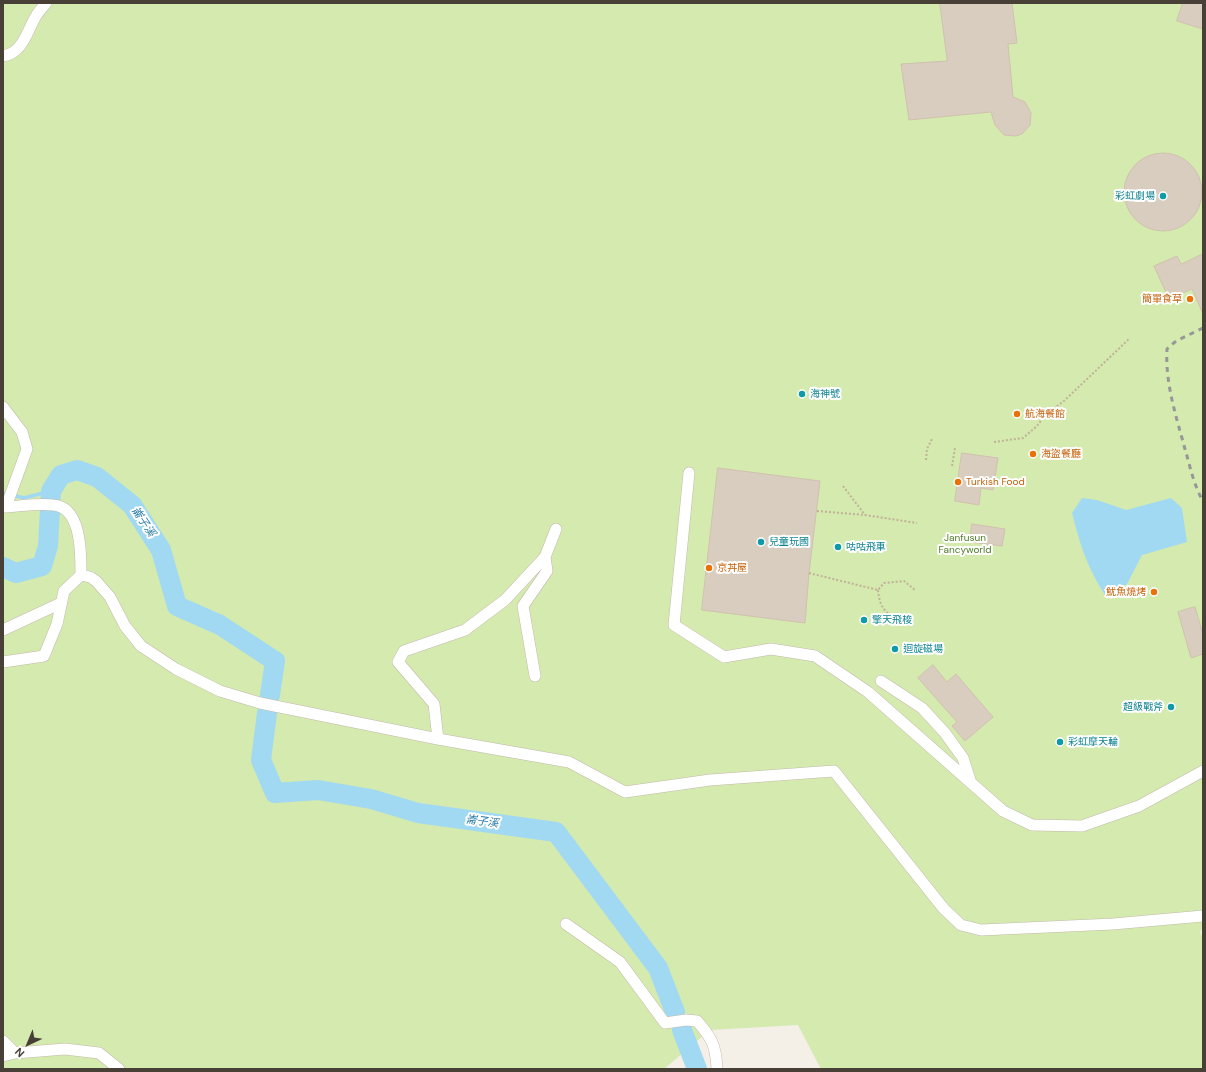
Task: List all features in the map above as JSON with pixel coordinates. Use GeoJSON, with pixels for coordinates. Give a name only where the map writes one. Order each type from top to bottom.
{"type":"FeatureCollection","features":[{"type":"Feature","properties":{"kind":"street"},"geometry":{"type":"LineString","coordinates":[[3,56],[11,55],[21,46],[36,16],[46,3]]}},
{"type":"Feature","properties":{"kind":"street"},"geometry":{"type":"LineString","coordinates":[[3,406],[22,432],[26,449],[5,506],[54,504],[70,514],[81,540],[81,575],[64,591],[56,624],[44,656],[3,662]]}},
{"type":"Feature","properties":{"kind":"street"},"geometry":{"type":"LineString","coordinates":[[688,473],[674,625],[724,657],[770,649],[814,656],[868,692],[1002,811],[1032,825],[1082,826],[1139,806],[1203,771]]}},
{"type":"Feature","properties":{"kind":"street"},"geometry":{"type":"LineString","coordinates":[[438,739],[434,704],[398,662],[404,651],[465,630],[505,600],[545,557],[556,529]]}},
{"type":"Feature","properties":{"kind":"street"},"geometry":{"type":"LineString","coordinates":[[535,676],[523,606],[547,571],[545,557]]}},
{"type":"Feature","properties":{"kind":"street"},"geometry":{"type":"LineString","coordinates":[[81,575],[90,577],[96,581],[110,597],[125,626],[141,646],[176,669],[220,691],[260,702],[438,739],[569,762],[625,792],[710,780],[834,771],[944,909],[961,925],[981,930],[1112,924],[1203,916]]}},
{"type":"Feature","properties":{"kind":"street"},"geometry":{"type":"LineString","coordinates":[[3,630],[61,603]]}},
{"type":"Feature","properties":{"kind":"street"},"geometry":{"type":"LineString","coordinates":[[881,681],[922,708],[945,733],[963,758],[972,783]]}},
{"type":"Feature","properties":{"kind":"street"},"geometry":{"type":"LineString","coordinates":[[566,924],[620,962],[665,1023],[686,1020],[697,1021],[710,1036],[716,1051],[717,1069]]}},
{"type":"Feature","properties":{"kind":"street"},"geometry":{"type":"LineString","coordinates":[[3,1041],[16,1053]]}},
{"type":"Feature","properties":{"kind":"street"},"geometry":{"type":"LineString","coordinates":[[3,1056],[16,1053],[65,1049],[98,1053],[119,1069]]}},
{"type":"Feature","properties":{"kind":"path"},"geometry":{"type":"LineString","coordinates":[[994,442],[1023,438],[1037,426],[1046,414],[1064,401],[1130,338]]}},
{"type":"Feature","properties":{"kind":"path"},"geometry":{"type":"LineString","coordinates":[[926,460],[927,449],[932,439]]}},
{"type":"Feature","properties":{"kind":"path"},"geometry":{"type":"LineString","coordinates":[[952,466],[955,448]]}},
{"type":"Feature","properties":{"kind":"path"},"geometry":{"type":"LineString","coordinates":[[844,486],[865,515]]}},
{"type":"Feature","properties":{"kind":"path"},"geometry":{"type":"LineString","coordinates":[[817,511],[865,515],[917,523]]}},
{"type":"Feature","properties":{"kind":"path"},"geometry":{"type":"LineString","coordinates":[[809,573],[878,590]]}},
{"type":"Feature","properties":{"kind":"path"},"geometry":{"type":"LineString","coordinates":[[909,618],[894,618],[886,611],[879,601],[878,590],[884,583],[891,581],[904,581],[915,590]]}},
{"type":"Feature","properties":{"kind":"green space","name":"Janfusun Fancyworld"},"geometry":{"type":"Polygon","coordinates":[[[3,3],[1203,3],[1203,928],[1200,932],[1203,938],[1203,1069],[821,1069],[798,1025],[710,1030],[664,1069],[3,1069],[3,3]]]}},
{"type":"Feature","properties":{"kind":"water"},"geometry":{"type":"Polygon","coordinates":[[[1082,498],[1097,500],[1126,510],[1171,498],[1182,508],[1187,542],[1142,555],[1127,584],[1107,598],[1094,577],[1085,557],[1072,513],[1082,498]]]}},
{"type":"Feature","properties":{"kind":"building"},"geometry":{"type":"Polygon","coordinates":[[[940,3],[1012,3],[1017,43],[1008,44],[1013,97],[1025,102],[1031,113],[1030,125],[1022,134],[1016,136],[1004,135],[995,125],[991,112],[909,120],[901,64],[947,61],[940,3]]]}},
{"type":"Feature","properties":{"kind":"building"},"geometry":{"type":"Polygon","coordinates":[[[1183,3],[1203,3],[1203,29],[1177,21],[1183,3]]]}},
{"type":"Feature","properties":{"kind":"building","name":"彩虹劇場"},"geometry":{"type":"Polygon","coordinates":[[[1163,153],[1178,156],[1191,164],[1199,177],[1202,192],[1199,207],[1191,220],[1178,228],[1163,231],[1148,228],[1135,220],[1127,207],[1124,192],[1127,177],[1135,164],[1148,156],[1163,153]]]}},
{"type":"Feature","properties":{"kind":"building"},"geometry":{"type":"Polygon","coordinates":[[[1203,254],[1203,314],[1192,289],[1169,299],[1154,266],[1177,256],[1181,264],[1203,254]]]}},
{"type":"Feature","properties":{"kind":"building"},"geometry":{"type":"Polygon","coordinates":[[[962,453],[998,458],[993,490],[981,488],[979,505],[955,501],[962,453]]]}},
{"type":"Feature","properties":{"kind":"building","name":"兒童玩國"},"geometry":{"type":"Polygon","coordinates":[[[718,468],[820,481],[809,573],[805,623],[702,610],[718,468]]]}},
{"type":"Feature","properties":{"kind":"building"},"geometry":{"type":"Polygon","coordinates":[[[972,524],[1005,529],[1002,546],[970,542],[972,524]]]}},
{"type":"Feature","properties":{"kind":"building"},"geometry":{"type":"Polygon","coordinates":[[[1195,607],[1203,634],[1203,654],[1191,658],[1178,612],[1195,607]]]}},
{"type":"Feature","properties":{"kind":"building"},"geometry":{"type":"Polygon","coordinates":[[[933,665],[947,682],[956,674],[993,717],[965,741],[952,726],[957,722],[918,678],[933,665]]]}},
{"type":"Feature","properties":{"kind":"waterway","name":"崙子溪"},"geometry":{"type":"LineString","coordinates":[[3,567],[16,573],[42,566],[48,546],[51,491],[61,475],[77,470],[97,477],[132,505],[161,550],[177,606],[220,625],[275,661],[270,695]]}},
{"type":"Feature","properties":{"kind":"waterway"},"geometry":{"type":"LineString","coordinates":[[3,493],[24,498],[51,491]]}},
{"type":"Feature","properties":{"kind":"waterway","name":"崙子溪"},"geometry":{"type":"LineString","coordinates":[[267,713],[261,760],[275,793],[318,790],[371,799],[418,813],[556,832],[658,968],[675,1012]]}},
{"type":"Feature","properties":{"kind":"waterway","name":"崙子溪"},"geometry":{"type":"LineString","coordinates":[[682,1030],[697,1069]]}},
{"type":"Feature","properties":{"kind":"railway"},"geometry":{"type":"LineString","coordinates":[[1203,328],[1176,341],[1167,349],[1169,387],[1192,476],[1203,501]]}},
{"type":"Feature","properties":{"kind":"place","name":"彩虹劇場"},"geometry":{"type":"Point","coordinates":[1163,196]}},
{"type":"Feature","properties":{"kind":"place","name":"簡單食草"},"geometry":{"type":"Point","coordinates":[1190,299]}},
{"type":"Feature","properties":{"kind":"place","name":"海神號"},"geometry":{"type":"Point","coordinates":[802,394]}},
{"type":"Feature","properties":{"kind":"place","name":"航海餐館"},"geometry":{"type":"Point","coordinates":[1017,414]}},
{"type":"Feature","properties":{"kind":"place","name":"海盜餐廳"},"geometry":{"type":"Point","coordinates":[1033,454]}},
{"type":"Feature","properties":{"kind":"place","name":"Turkish Food"},"geometry":{"type":"Point","coordinates":[958,482]}},
{"type":"Feature","properties":{"kind":"place","name":"兒童玩國"},"geometry":{"type":"Point","coordinates":[761,542]}},
{"type":"Feature","properties":{"kind":"place","name":"咕咕飛車"},"geometry":{"type":"Point","coordinates":[838,547]}},
{"type":"Feature","properties":{"kind":"place","name":"京丼屋"},"geometry":{"type":"Point","coordinates":[709,568]}},
{"type":"Feature","properties":{"kind":"place","name":"魷魚燒烤"},"geometry":{"type":"Point","coordinates":[1154,592]}},
{"type":"Feature","properties":{"kind":"place","name":"擎天飛梭"},"geometry":{"type":"Point","coordinates":[864,620]}},
{"type":"Feature","properties":{"kind":"place","name":"迴旋磁場"},"geometry":{"type":"Point","coordinates":[895,649]}},
{"type":"Feature","properties":{"kind":"place","name":"超級戰斧"},"geometry":{"type":"Point","coordinates":[1171,707]}},
{"type":"Feature","properties":{"kind":"place","name":"彩虹摩天輪"},"geometry":{"type":"Point","coordinates":[1060,742]}}]}
